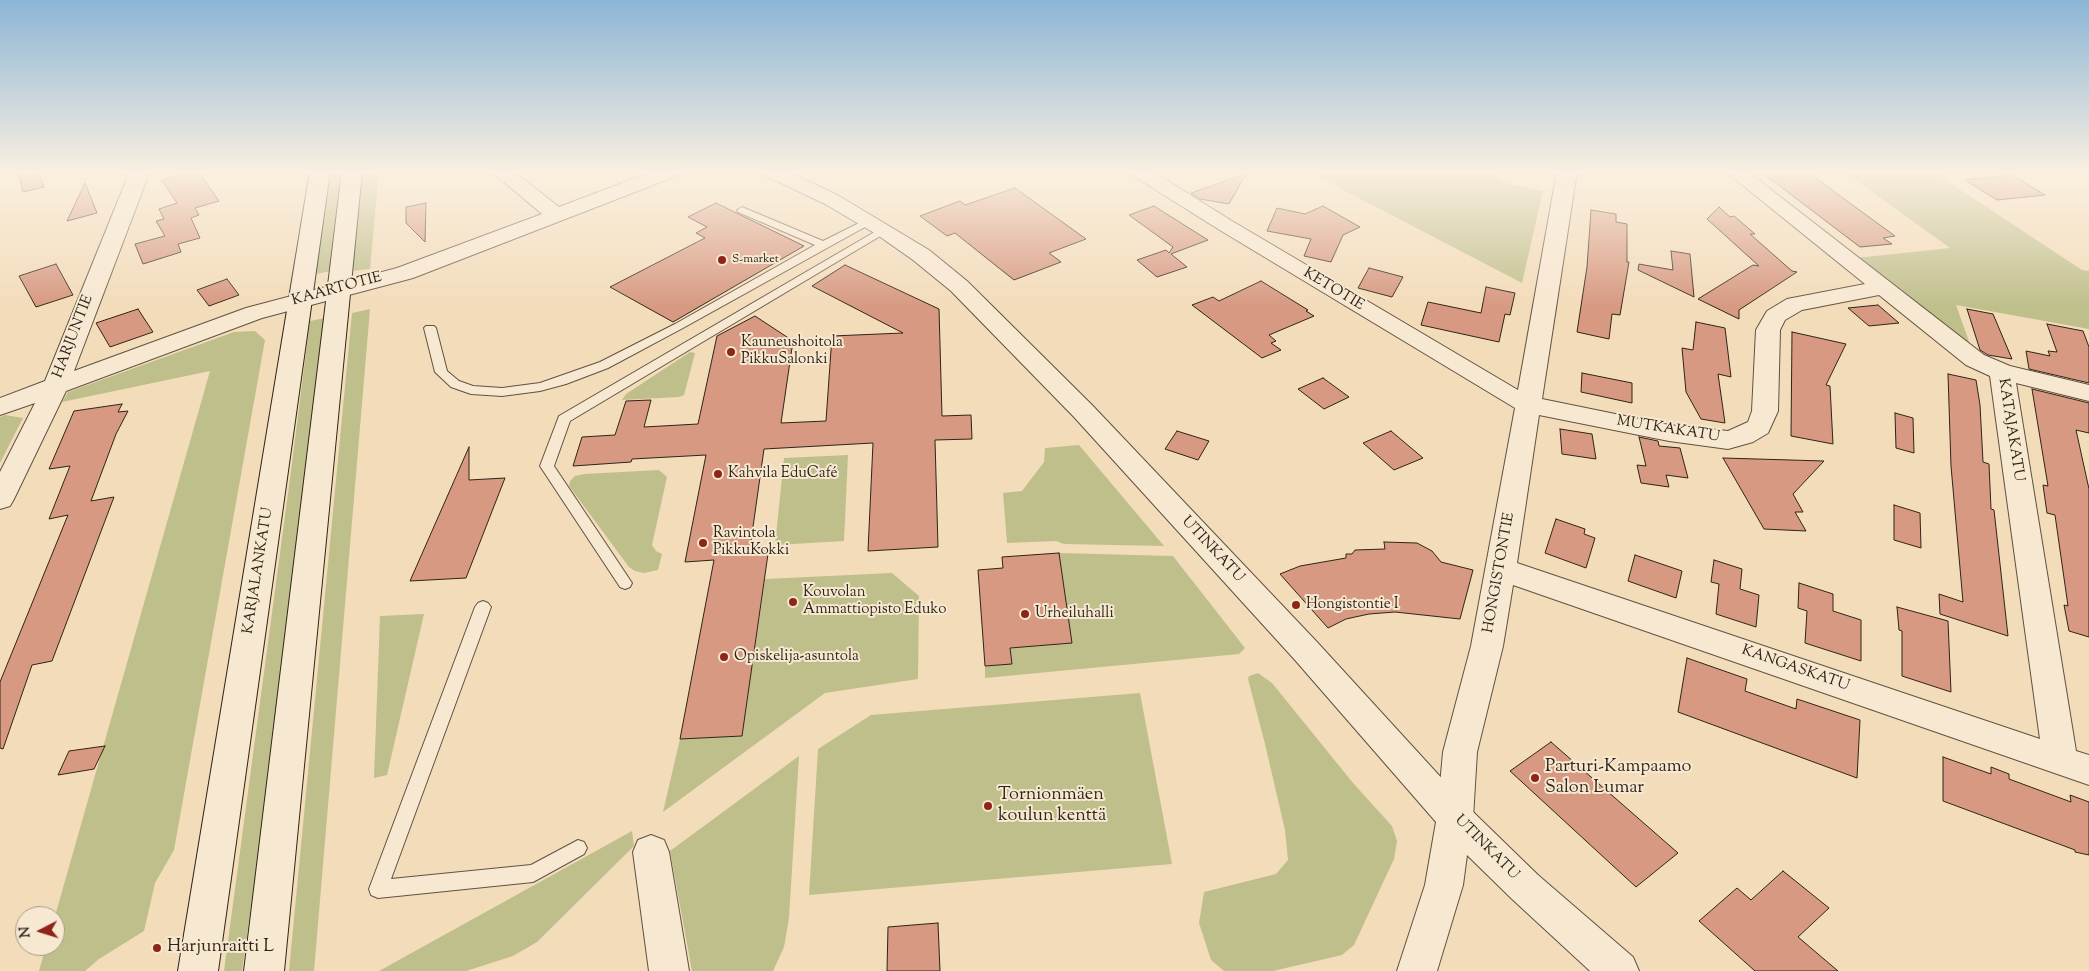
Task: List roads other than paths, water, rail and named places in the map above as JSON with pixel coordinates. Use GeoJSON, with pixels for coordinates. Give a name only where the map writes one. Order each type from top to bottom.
{"type":"FeatureCollection","features":[{"type":"Feature","properties":{"kind":"street","name":"HARJUNTIE"},"geometry":{"type":"LineString","coordinates":[[0,499],[55,388],[122,216]]}},
{"type":"Feature","properties":{"kind":"street","name":"KARJALANKATU"},"geometry":{"type":"LineString","coordinates":[[198,971],[313,216]]}},
{"type":"Feature","properties":{"kind":"street"},"geometry":{"type":"LineString","coordinates":[[264,971],[347,216]]}},
{"type":"Feature","properties":{"kind":"street","name":"KAARTOTIE"},"geometry":{"type":"LineString","coordinates":[[0,407],[254,313],[300,299],[405,273],[553,216]]}},
{"type":"Feature","properties":{"kind":"street","name":"UTINKATU"},"geometry":{"type":"LineString","coordinates":[[860,216],[921,256],[958,286],[1083,411],[1306,651],[1455,818],[1525,887],[1619,971]]}},
{"type":"Feature","properties":{"kind":"street","name":"KETOTIE"},"geometry":{"type":"LineString","coordinates":[[1212,216],[1509,395],[1530,405]]}},
{"type":"Feature","properties":{"kind":"street","name":"HONGISTONTIE"},"geometry":{"type":"LineString","coordinates":[[1417,971],[1444,885],[1455,818],[1460,752],[1487,646],[1502,569],[1560,216]]}},
{"type":"Feature","properties":{"kind":"street","name":"KATAJAKATU"},"geometry":{"type":"LineString","coordinates":[[1792,216],[1975,360],[2002,372],[2060,760]]}},
{"type":"Feature","properties":{"kind":"street","name":"MUTKAKATU"},"geometry":{"type":"LineString","coordinates":[[1530,405],[1678,434],[1728,440],[1744,436],[1759,427],[1765,411],[1768,330],[1775,316],[1795,304],[1883,288]]}},
{"type":"Feature","properties":{"kind":"street"},"geometry":{"type":"LineString","coordinates":[[2002,372],[2089,393]]}},
{"type":"Feature","properties":{"kind":"street","name":"KANGASKATU"},"geometry":{"type":"LineString","coordinates":[[1502,569],[2089,770]]}},
{"type":"Feature","properties":{"kind":"street"},"geometry":{"type":"LineString","coordinates":[[652,852],[669,971]]}},
{"type":"Feature","properties":{"kind":"lane"},"geometry":{"type":"LineString","coordinates":[[757,216],[824,245]]}},
{"type":"Feature","properties":{"kind":"lane"},"geometry":{"type":"LineString","coordinates":[[430,328],[441,372],[454,384],[471,390],[502,392],[540,387],[604,365],[679,326],[824,245],[876,226]]}},
{"type":"Feature","properties":{"kind":"lane"},"geometry":{"type":"LineString","coordinates":[[624,583],[547,466],[564,419],[876,226]]}},
{"type":"Feature","properties":{"kind":"lane"},"geometry":{"type":"LineString","coordinates":[[483,607],[378,889],[533,873],[578,848]]}},
{"type":"Feature","properties":{"kind":"place","name":"S-market"},"geometry":{"type":"Point","coordinates":[722,260]}},
{"type":"Feature","properties":{"kind":"place","name":"Kauneushoitola PikkuSalonki"},"geometry":{"type":"Point","coordinates":[731,352]}},
{"type":"Feature","properties":{"kind":"place","name":"Kahvila EduCafé"},"geometry":{"type":"Point","coordinates":[718,474]}},
{"type":"Feature","properties":{"kind":"place","name":"Ravintola PikkuKokki"},"geometry":{"type":"Point","coordinates":[703,543]}},
{"type":"Feature","properties":{"kind":"place","name":"Kouvolan Ammattiopisto Eduko"},"geometry":{"type":"Point","coordinates":[793,602]}},
{"type":"Feature","properties":{"kind":"place","name":"Hongistontie I"},"geometry":{"type":"Point","coordinates":[1296,605]}},
{"type":"Feature","properties":{"kind":"place","name":"Urheiluhalli"},"geometry":{"type":"Point","coordinates":[1025,614]}},
{"type":"Feature","properties":{"kind":"place","name":"Opiskelija-asuntola"},"geometry":{"type":"Point","coordinates":[724,657]}},
{"type":"Feature","properties":{"kind":"place","name":"Parturi-Kampaamo Salon Lumar"},"geometry":{"type":"Point","coordinates":[1535,778]}},
{"type":"Feature","properties":{"kind":"place","name":"Tornionmäen koulun kenttä"},"geometry":{"type":"Point","coordinates":[988,806]}},
{"type":"Feature","properties":{"kind":"place","name":"Harjunraitti L"},"geometry":{"type":"Point","coordinates":[157,948]}}]}
